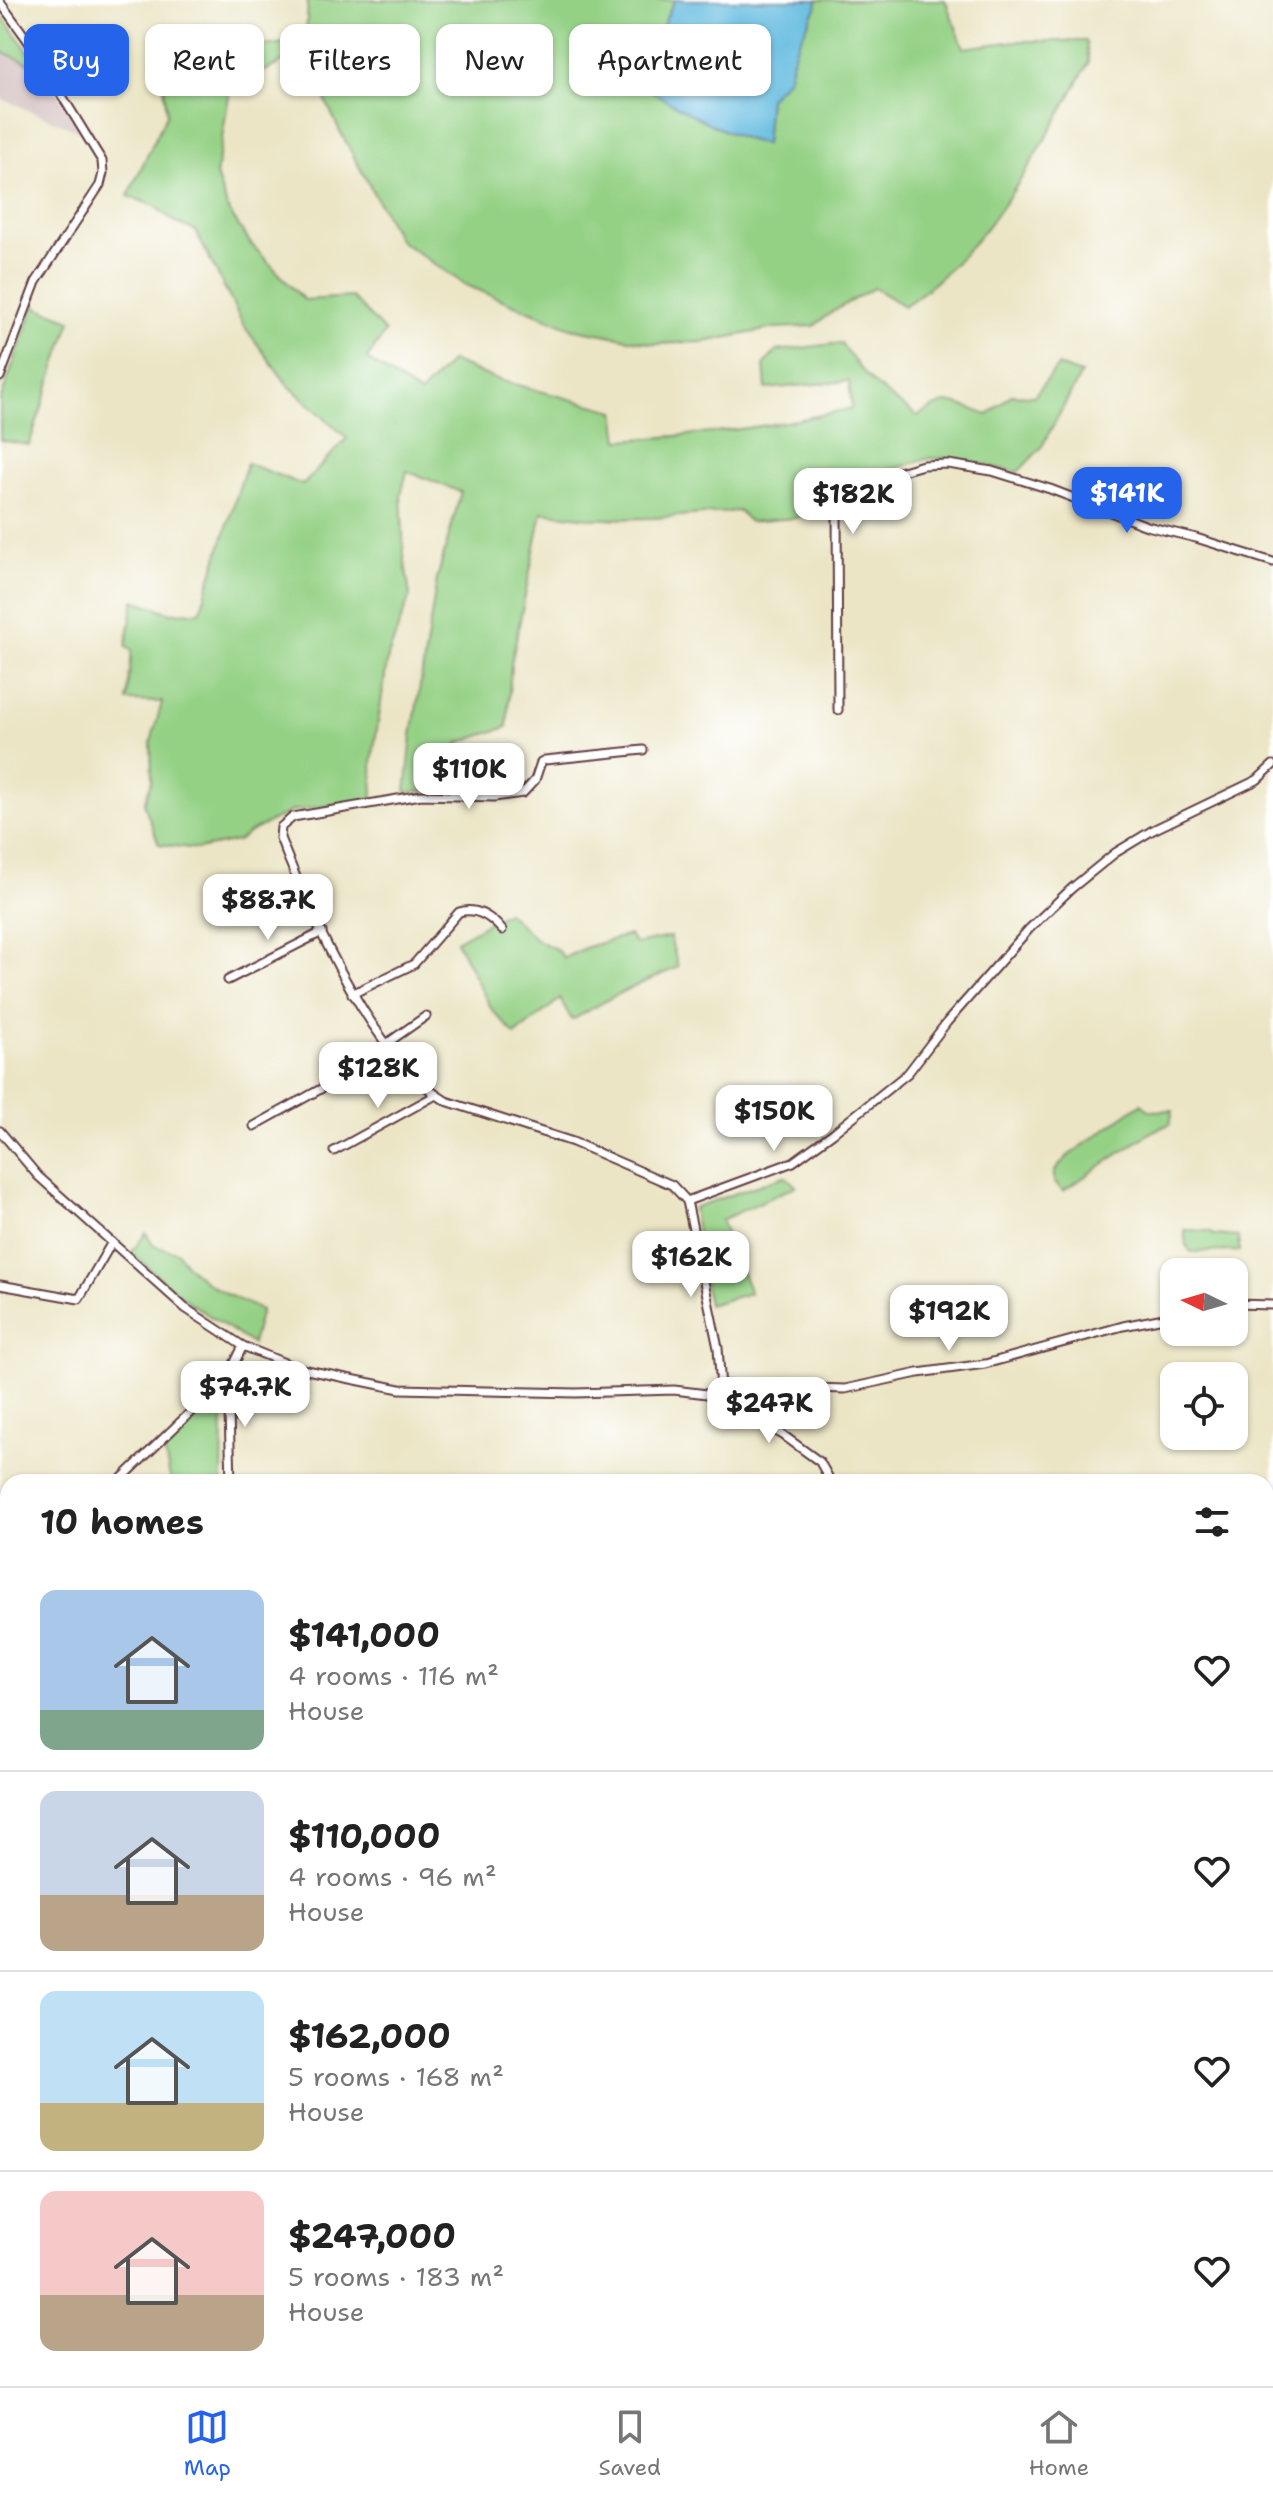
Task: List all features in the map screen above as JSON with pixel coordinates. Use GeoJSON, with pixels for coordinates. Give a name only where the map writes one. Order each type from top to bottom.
{"type":"FeatureCollection","features":[{"type":"Feature","properties":{"kind":"street"},"geometry":{"type":"LineString","coordinates":[[0,2],[88,134],[102,161],[103,173],[100,185],[36,282],[0,377]]}},
{"type":"Feature","properties":{"kind":"street"},"geometry":{"type":"LineString","coordinates":[[838,710],[837,504],[838,495],[844,488],[923,465],[948,464],[992,471],[1050,489],[1147,526],[1273,562]]}},
{"type":"Feature","properties":{"kind":"street"},"geometry":{"type":"LineString","coordinates":[[643,750],[545,760],[541,762],[535,780],[523,793],[494,797],[421,795],[287,819],[281,827],[280,838],[352,994],[388,1047],[436,1095],[446,1101],[573,1142],[672,1185],[687,1201],[718,1348],[721,1385],[718,1398]]}},
{"type":"Feature","properties":{"kind":"street"},"geometry":{"type":"LineString","coordinates":[[687,1201],[793,1162],[833,1133],[908,1073],[998,964],[1072,888],[1115,853],[1153,830],[1257,780],[1273,765]]}},
{"type":"Feature","properties":{"kind":"street"},"geometry":{"type":"LineString","coordinates":[[352,994],[414,964],[449,921],[464,910],[477,911],[490,917],[502,930]]}},
{"type":"Feature","properties":{"kind":"street"},"geometry":{"type":"LineString","coordinates":[[228,980],[322,932]]}},
{"type":"Feature","properties":{"kind":"street"},"geometry":{"type":"LineString","coordinates":[[254,1126],[388,1047],[426,1016]]}},
{"type":"Feature","properties":{"kind":"street"},"geometry":{"type":"LineString","coordinates":[[334,1151],[436,1095]]}},
{"type":"Feature","properties":{"kind":"street"},"geometry":{"type":"LineString","coordinates":[[0,1131],[38,1176],[185,1308],[243,1346],[297,1368],[400,1389],[576,1393],[674,1390],[718,1398],[783,1435],[820,1462],[827,1474]]}},
{"type":"Feature","properties":{"kind":"street"},"geometry":{"type":"LineString","coordinates":[[0,1285],[79,1299],[112,1242]]}},
{"type":"Feature","properties":{"kind":"street"},"geometry":{"type":"LineString","coordinates":[[1248,1304],[1273,1305]]}},
{"type":"Feature","properties":{"kind":"street"},"geometry":{"type":"LineString","coordinates":[[721,1385],[845,1389],[918,1373],[985,1364],[1160,1319]]}},
{"type":"Feature","properties":{"kind":"street"},"geometry":{"type":"LineString","coordinates":[[126,1474],[228,1376],[243,1346]]}},
{"type":"Feature","properties":{"kind":"street"},"geometry":{"type":"LineString","coordinates":[[228,1376],[231,1474]]}},
{"type":"Feature","properties":{"kind":"shaded area"},"geometry":{"type":"Polygon","coordinates":[[[0,51],[24,61],[24,96],[58,96],[81,132],[0,98],[0,51]]]}},
{"type":"Feature","properties":{"kind":"green space"},"geometry":{"type":"Polygon","coordinates":[[[308,0],[675,0],[664,24],[569,24],[569,96],[661,96],[717,127],[765,144],[769,98],[788,78],[796,47],[817,0],[945,0],[964,48],[1016,41],[1086,41],[1089,62],[1031,162],[987,227],[934,283],[904,306],[874,288],[814,326],[775,328],[704,342],[655,344],[571,328],[466,285],[399,240],[323,96],[420,96],[420,24],[307,24],[308,0]]]}},
{"type":"Feature","properties":{"kind":"green space"},"geometry":{"type":"Polygon","coordinates":[[[0,14],[24,46],[24,61],[0,51],[0,14]]]}},
{"type":"Feature","properties":{"kind":"green space"},"geometry":{"type":"Polygon","coordinates":[[[280,44],[280,63],[264,71],[264,46],[280,44]]]}},
{"type":"Feature","properties":{"kind":"green space"},"geometry":{"type":"Polygon","coordinates":[[[165,96],[229,96],[216,175],[228,210],[251,244],[304,300],[352,297],[385,332],[367,359],[420,394],[451,361],[495,379],[615,411],[619,440],[737,430],[852,408],[849,381],[766,389],[764,364],[777,351],[841,343],[875,384],[918,416],[945,403],[988,415],[1011,395],[1034,396],[1058,366],[1081,374],[1041,448],[1018,472],[967,461],[930,458],[834,486],[827,504],[796,518],[749,522],[740,511],[597,519],[542,512],[511,664],[507,727],[458,743],[476,795],[441,790],[406,792],[437,579],[461,492],[407,471],[401,495],[404,556],[410,596],[388,656],[372,762],[373,799],[292,811],[238,841],[198,849],[159,844],[144,804],[152,780],[151,742],[162,702],[127,701],[132,650],[126,647],[134,600],[171,613],[200,612],[247,463],[303,485],[347,438],[288,385],[244,326],[195,230],[178,224],[154,206],[128,196],[167,114],[165,96]]]}},
{"type":"Feature","properties":{"kind":"green space"},"geometry":{"type":"Polygon","coordinates":[[[34,306],[71,320],[29,445],[0,440],[0,401],[34,306]]]}},
{"type":"Feature","properties":{"kind":"green space"},"geometry":{"type":"Polygon","coordinates":[[[507,912],[537,940],[556,949],[564,958],[587,947],[629,935],[635,944],[670,937],[678,967],[618,994],[572,1020],[560,999],[515,1035],[492,1010],[456,941],[507,912]]]}},
{"type":"Feature","properties":{"kind":"green space"},"geometry":{"type":"Polygon","coordinates":[[[1141,1104],[1151,1111],[1173,1110],[1170,1124],[1153,1131],[1063,1191],[1054,1182],[1054,1172],[1068,1156],[1141,1104]]]}},
{"type":"Feature","properties":{"kind":"green space"},"geometry":{"type":"Polygon","coordinates":[[[785,1176],[796,1186],[721,1220],[750,1293],[708,1305],[693,1208],[785,1176]]]}},
{"type":"Feature","properties":{"kind":"green space"},"geometry":{"type":"Polygon","coordinates":[[[1184,1230],[1238,1237],[1239,1251],[1191,1252],[1186,1245],[1184,1230]]]}},
{"type":"Feature","properties":{"kind":"green space"},"geometry":{"type":"Polygon","coordinates":[[[146,1233],[154,1246],[177,1252],[204,1281],[261,1310],[252,1344],[190,1303],[131,1253],[146,1233]]]}},
{"type":"Feature","properties":{"kind":"green space"},"geometry":{"type":"Polygon","coordinates":[[[218,1400],[223,1403],[222,1474],[169,1474],[164,1450],[218,1400]]]}},
{"type":"Feature","properties":{"kind":"water"},"geometry":{"type":"Polygon","coordinates":[[[675,0],[817,0],[796,47],[788,78],[771,96],[771,24],[664,24],[675,0]]]}},
{"type":"Feature","properties":{"kind":"water"},"geometry":{"type":"Polygon","coordinates":[[[661,96],[771,96],[765,145],[717,127],[661,96]]]}}]}
